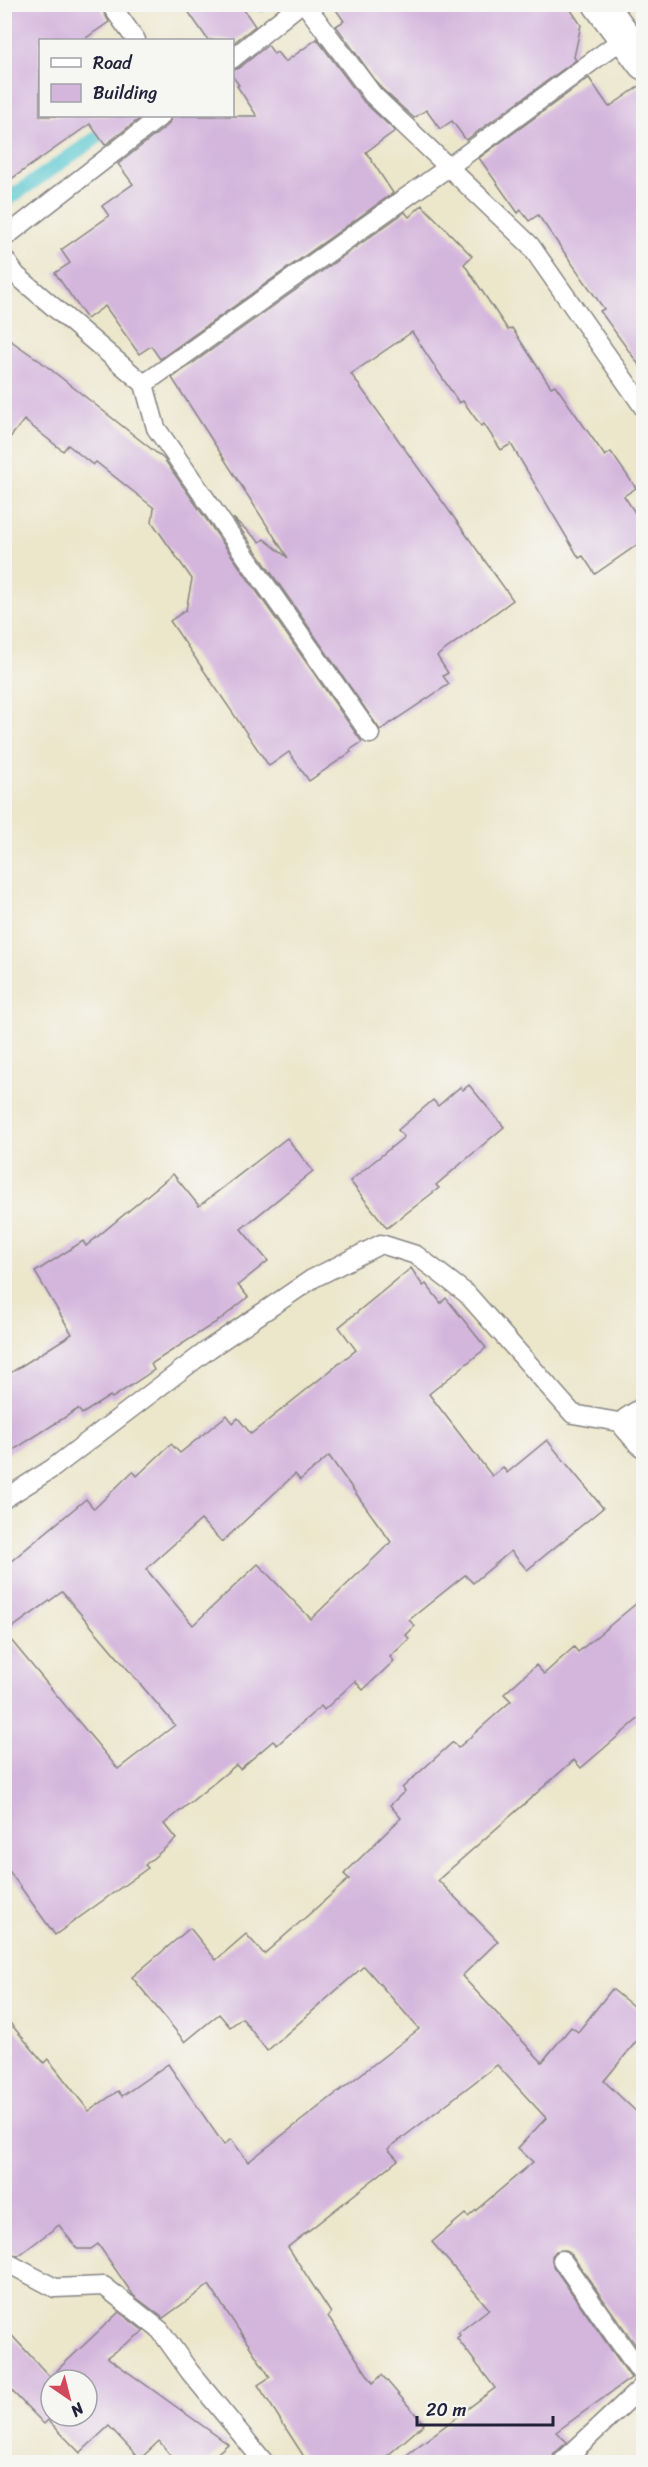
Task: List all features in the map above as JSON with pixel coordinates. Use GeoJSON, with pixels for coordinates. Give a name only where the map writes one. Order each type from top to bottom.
{"type":"FeatureCollection","features":[{"type":"Feature","properties":{"kind":"street"},"geometry":{"type":"LineString","coordinates":[[600,4],[634,51]]}},
{"type":"Feature","properties":{"kind":"lane"},"geometry":{"type":"LineString","coordinates":[[110,4],[135,39]]}},
{"type":"Feature","properties":{"kind":"lane"},"geometry":{"type":"LineString","coordinates":[[234,57],[303,4],[374,95],[530,245],[644,408]]}},
{"type":"Feature","properties":{"kind":"lane"},"geometry":{"type":"LineString","coordinates":[[144,384],[450,166],[634,51]]}},
{"type":"Feature","properties":{"kind":"lane"},"geometry":{"type":"LineString","coordinates":[[4,238],[160,117]]}},
{"type":"Feature","properties":{"kind":"lane"},"geometry":{"type":"LineString","coordinates":[[4,258],[16,275],[144,384],[156,428],[370,734]]}},
{"type":"Feature","properties":{"kind":"lane"},"geometry":{"type":"LineString","coordinates":[[4,1499],[53,1468],[209,1349],[312,1279],[381,1244],[416,1255],[467,1294],[573,1414],[639,1426]]}},
{"type":"Feature","properties":{"kind":"lane"},"geometry":{"type":"LineString","coordinates":[[562,2260],[644,2377]]}},
{"type":"Feature","properties":{"kind":"lane"},"geometry":{"type":"LineString","coordinates":[[4,2261],[55,2288],[104,2286],[160,2330],[190,2372],[264,2463]]}},
{"type":"Feature","properties":{"kind":"lane"},"geometry":{"type":"LineString","coordinates":[[562,2463],[644,2385]]}},
{"type":"Feature","properties":{"kind":"building"},"geometry":{"type":"Polygon","coordinates":[[[4,4],[99,4],[109,22],[84,39],[39,39],[39,117],[142,117],[105,145],[90,124],[4,184],[4,4]]]}},
{"type":"Feature","properties":{"kind":"building"},"geometry":{"type":"Polygon","coordinates":[[[183,4],[240,4],[255,26],[234,42],[234,39],[207,39],[183,4]]]}},
{"type":"Feature","properties":{"kind":"building"},"geometry":{"type":"Polygon","coordinates":[[[332,4],[567,4],[581,25],[574,57],[576,60],[466,140],[452,121],[440,129],[426,110],[414,118],[381,88],[336,26],[344,21],[332,4]]]}},
{"type":"Feature","properties":{"kind":"building"},"geometry":{"type":"Polygon","coordinates":[[[317,39],[364,102],[395,131],[366,152],[393,193],[160,359],[151,346],[139,354],[105,306],[87,319],[55,273],[70,263],[61,250],[109,216],[102,206],[133,184],[118,164],[168,125],[172,117],[257,116],[237,86],[239,85],[234,79],[234,69],[268,45],[274,54],[277,52],[285,62],[317,39]]]}},
{"type":"Feature","properties":{"kind":"building"},"geometry":{"type":"Polygon","coordinates":[[[589,78],[609,107],[644,83],[644,372],[600,311],[604,309],[538,215],[529,221],[521,210],[518,213],[479,158],[589,78]]]}},
{"type":"Feature","properties":{"kind":"building"},"geometry":{"type":"Polygon","coordinates":[[[422,205],[472,256],[464,264],[508,330],[512,328],[551,387],[555,385],[605,456],[611,452],[636,488],[624,496],[644,526],[644,540],[595,574],[583,556],[579,558],[511,444],[501,450],[484,424],[481,426],[463,401],[459,403],[412,332],[351,374],[513,600],[437,656],[448,673],[443,676],[449,684],[380,730],[233,518],[260,542],[264,539],[288,558],[172,378],[405,212],[409,217],[422,205]]]}},
{"type":"Feature","properties":{"kind":"building"},"geometry":{"type":"Polygon","coordinates":[[[4,336],[40,361],[164,459],[362,742],[350,750],[351,752],[309,781],[289,752],[269,766],[170,621],[186,610],[192,579],[152,522],[154,508],[96,462],[93,465],[68,445],[63,451],[24,420],[4,445],[4,336]]]}},
{"type":"Feature","properties":{"kind":"building"},"geometry":{"type":"Polygon","coordinates":[[[469,1085],[504,1127],[436,1185],[439,1188],[387,1228],[350,1181],[404,1137],[398,1130],[433,1100],[438,1106],[460,1087],[463,1090],[469,1085]]]}},
{"type":"Feature","properties":{"kind":"building"},"geometry":{"type":"Polygon","coordinates":[[[287,1138],[313,1171],[241,1229],[268,1261],[238,1285],[248,1297],[221,1319],[151,1364],[154,1370],[112,1398],[110,1396],[82,1414],[78,1409],[4,1456],[4,1377],[72,1334],[35,1272],[83,1241],[86,1246],[173,1174],[199,1206],[287,1138]]]}},
{"type":"Feature","properties":{"kind":"building"},"geometry":{"type":"Polygon","coordinates":[[[411,1268],[423,1286],[426,1284],[441,1303],[446,1298],[486,1348],[429,1394],[492,1476],[503,1467],[507,1473],[547,1440],[603,1508],[527,1570],[511,1551],[473,1583],[465,1575],[409,1620],[415,1626],[406,1635],[409,1639],[390,1657],[394,1661],[363,1690],[355,1681],[324,1710],[321,1706],[277,1745],[273,1741],[240,1769],[236,1765],[164,1824],[176,1839],[145,1865],[148,1868],[55,1935],[4,1864],[4,1567],[86,1499],[94,1509],[133,1471],[137,1476],[171,1444],[180,1453],[227,1415],[233,1423],[238,1418],[251,1434],[356,1350],[339,1327],[411,1268]],[[329,1456],[300,1480],[295,1474],[222,1542],[201,1520],[146,1569],[193,1625],[258,1564],[311,1619],[391,1542],[329,1456]],[[62,1592],[5,1633],[118,1769],[175,1725],[62,1592]]]}},
{"type":"Feature","properties":{"kind":"building"},"geometry":{"type":"Polygon","coordinates":[[[644,1597],[644,1714],[581,1768],[574,1760],[438,1880],[498,1941],[462,1976],[542,2062],[571,2027],[578,2032],[612,1989],[644,2015],[644,2032],[604,2081],[644,2119],[644,2357],[571,2254],[566,2250],[556,2251],[552,2256],[553,2266],[631,2378],[556,2432],[567,2442],[554,2454],[551,2463],[396,2463],[495,2388],[457,2338],[460,2335],[458,2333],[489,2309],[432,2242],[465,2214],[468,2217],[533,2162],[518,2148],[546,2118],[497,2065],[388,2149],[398,2160],[288,2247],[331,2313],[328,2316],[373,2383],[382,2375],[424,2424],[379,2463],[308,2463],[258,2385],[270,2377],[209,2285],[163,2318],[133,2295],[98,2244],[91,2249],[77,2249],[59,2225],[18,2256],[4,2250],[4,2016],[44,2063],[48,2059],[89,2111],[118,2091],[122,2096],[168,2064],[224,2145],[231,2139],[248,2162],[419,2029],[364,1966],[267,2051],[242,2018],[230,2027],[219,2014],[185,2042],[132,1977],[190,1928],[216,1960],[246,1934],[264,1954],[349,1879],[344,1874],[401,1818],[390,1805],[405,1791],[402,1788],[453,1742],[458,1748],[511,1701],[504,1694],[536,1665],[544,1674],[574,1647],[578,1652],[644,1597]]]}},
{"type":"Feature","properties":{"kind":"building"},"geometry":{"type":"Polygon","coordinates":[[[119,2312],[144,2331],[107,2357],[228,2444],[206,2463],[177,2463],[159,2441],[140,2459],[109,2426],[80,2453],[56,2428],[99,2428],[99,2368],[60,2368],[119,2312]]]}},
{"type":"Feature","properties":{"kind":"building"},"geometry":{"type":"Polygon","coordinates":[[[4,2327],[42,2368],[39,2368],[39,2419],[4,2383],[4,2327]]]}},
{"type":"Feature","properties":{"kind":"waterway"},"geometry":{"type":"LineString","coordinates":[[4,202],[127,117]]}}]}
